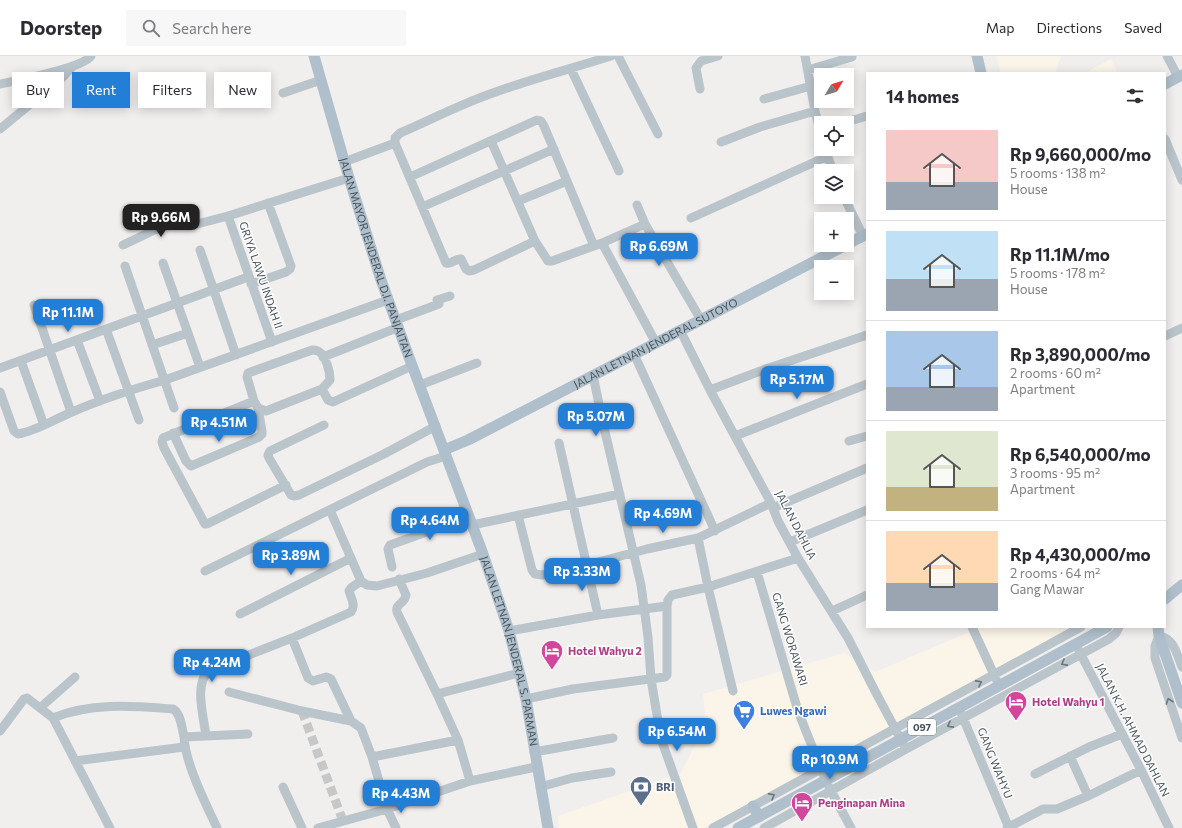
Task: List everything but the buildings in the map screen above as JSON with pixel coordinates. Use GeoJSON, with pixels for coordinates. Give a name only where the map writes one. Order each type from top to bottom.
{"type":"FeatureCollection","features":[{"type":"Feature","properties":{"kind":"main road","name":"JALAN MAYOR JENDERAL D.I. PANJAITAN"},"geometry":{"type":"LineString","coordinates":[[314,56],[348,178],[388,300],[445,453]]}},
{"type":"Feature","properties":{"kind":"main road"},"geometry":{"type":"LineString","coordinates":[[976,56],[981,72]]}},
{"type":"Feature","properties":{"kind":"main road"},"geometry":{"type":"LineString","coordinates":[[1166,83],[1180,76]]}},
{"type":"Feature","properties":{"kind":"main road","name":"JALAN LETNAN JENDERAL SUTOYO"},"geometry":{"type":"LineString","coordinates":[[854,241],[865,235]]}},
{"type":"Feature","properties":{"kind":"main road","name":"JALAN LETNAN JENDERAL SUTOYO"},"geometry":{"type":"LineString","coordinates":[[445,453],[473,437],[832,252]]}},
{"type":"Feature","properties":{"kind":"main road","name":"JALAN LETNAN JENDERAL S. PARMAN"},"geometry":{"type":"LineString","coordinates":[[445,453],[483,554],[509,631],[526,698],[536,767],[548,828]]}},
{"type":"Feature","properties":{"kind":"main road"},"geometry":{"type":"LineString","coordinates":[[1166,590],[1181,586]]}},
{"type":"Feature","properties":{"kind":"main road"},"geometry":{"type":"LineString","coordinates":[[1166,598],[1181,586]]}},
{"type":"Feature","properties":{"kind":"main road","name":"097"},"geometry":{"type":"LineString","coordinates":[[738,828],[900,738],[1105,628]]}},
{"type":"Feature","properties":{"kind":"main road"},"geometry":{"type":"LineString","coordinates":[[1156,630],[1178,677],[1182,703]]}},
{"type":"Feature","properties":{"kind":"main road"},"geometry":{"type":"LineString","coordinates":[[753,806],[759,817]]}},
{"type":"Feature","properties":{"kind":"street"},"geometry":{"type":"LineString","coordinates":[[0,84],[73,66],[87,60],[91,56]]}},
{"type":"Feature","properties":{"kind":"street"},"geometry":{"type":"LineString","coordinates":[[536,241],[474,270],[469,271],[466,269],[461,259],[457,259],[448,264],[444,261],[395,143],[395,138],[400,133],[488,94],[532,79],[571,69],[611,56]]}},
{"type":"Feature","properties":{"kind":"street"},"geometry":{"type":"LineString","coordinates":[[618,56],[658,134]]}},
{"type":"Feature","properties":{"kind":"street"},"geometry":{"type":"LineString","coordinates":[[700,89],[696,68],[701,61],[718,56]]}},
{"type":"Feature","properties":{"kind":"street"},"geometry":{"type":"LineString","coordinates":[[805,56],[816,116]]}},
{"type":"Feature","properties":{"kind":"street"},"geometry":{"type":"LineString","coordinates":[[1166,56],[1180,76]]}},
{"type":"Feature","properties":{"kind":"street"},"geometry":{"type":"LineString","coordinates":[[808,70],[852,57]]}},
{"type":"Feature","properties":{"kind":"street"},"geometry":{"type":"LineString","coordinates":[[0,128],[63,77],[73,66]]}},
{"type":"Feature","properties":{"kind":"street"},"geometry":{"type":"LineString","coordinates":[[571,69],[619,171]]}},
{"type":"Feature","properties":{"kind":"street"},"geometry":{"type":"LineString","coordinates":[[283,93],[321,80]]}},
{"type":"Feature","properties":{"kind":"street"},"geometry":{"type":"LineString","coordinates":[[764,99],[810,86]]}},
{"type":"Feature","properties":{"kind":"street"},"geometry":{"type":"LineString","coordinates":[[721,142],[760,127],[815,111]]}},
{"type":"Feature","properties":{"kind":"street"},"geometry":{"type":"LineString","coordinates":[[854,120],[866,116]]}},
{"type":"Feature","properties":{"kind":"street"},"geometry":{"type":"LineString","coordinates":[[410,177],[537,120],[541,122],[567,181],[598,244],[656,343]]}},
{"type":"Feature","properties":{"kind":"street"},"geometry":{"type":"LineString","coordinates":[[491,141],[536,241],[548,260],[552,261],[646,224]]}},
{"type":"Feature","properties":{"kind":"street"},"geometry":{"type":"LineString","coordinates":[[1166,141],[1182,180]]}},
{"type":"Feature","properties":{"kind":"street"},"geometry":{"type":"LineString","coordinates":[[344,162],[395,143]]}},
{"type":"Feature","properties":{"kind":"street"},"geometry":{"type":"LineString","coordinates":[[422,207],[554,149]]}},
{"type":"Feature","properties":{"kind":"street"},"geometry":{"type":"LineString","coordinates":[[691,218],[818,156]]}},
{"type":"Feature","properties":{"kind":"street"},"geometry":{"type":"LineString","coordinates":[[123,245],[163,226],[197,224],[228,216],[348,178]]}},
{"type":"Feature","properties":{"kind":"street"},"geometry":{"type":"LineString","coordinates":[[518,201],[567,181]]}},
{"type":"Feature","properties":{"kind":"street"},"geometry":{"type":"LineString","coordinates":[[0,368],[213,290],[286,272],[291,266],[268,203]]}},
{"type":"Feature","properties":{"kind":"street"},"geometry":{"type":"LineString","coordinates":[[848,204],[865,235]]}},
{"type":"Feature","properties":{"kind":"street"},"geometry":{"type":"LineString","coordinates":[[637,205],[646,224],[701,320]]}},
{"type":"Feature","properties":{"kind":"street","name":"GRIYA LAWU INDAH II"},"geometry":{"type":"LineString","coordinates":[[228,216],[272,342]]}},
{"type":"Feature","properties":{"kind":"street"},"geometry":{"type":"LineString","coordinates":[[200,250],[236,355]]}},
{"type":"Feature","properties":{"kind":"street"},"geometry":{"type":"LineString","coordinates":[[163,262],[200,367]]}},
{"type":"Feature","properties":{"kind":"street"},"geometry":{"type":"LineString","coordinates":[[124,266],[174,408]]}},
{"type":"Feature","properties":{"kind":"street"},"geometry":{"type":"LineString","coordinates":[[323,357],[439,304],[437,300],[450,296]]}},
{"type":"Feature","properties":{"kind":"street"},"geometry":{"type":"LineString","coordinates":[[0,392],[12,427],[18,434],[23,433],[100,401],[165,380],[388,300]]}},
{"type":"Feature","properties":{"kind":"street"},"geometry":{"type":"LineString","coordinates":[[34,305],[71,412]]}},
{"type":"Feature","properties":{"kind":"street"},"geometry":{"type":"LineString","coordinates":[[1166,336],[1182,328]]}},
{"type":"Feature","properties":{"kind":"street"},"geometry":{"type":"LineString","coordinates":[[106,329],[139,420]]}},
{"type":"Feature","properties":{"kind":"street","name":"JALAN DAHLIA"},"geometry":{"type":"LineString","coordinates":[[680,330],[798,558],[848,638],[906,749]]}},
{"type":"Feature","properties":{"kind":"street"},"geometry":{"type":"LineString","coordinates":[[152,345],[188,333]]}},
{"type":"Feature","properties":{"kind":"street"},"geometry":{"type":"LineString","coordinates":[[710,390],[763,370],[866,335]]}},
{"type":"Feature","properties":{"kind":"street"},"geometry":{"type":"LineString","coordinates":[[77,340],[100,401]]}},
{"type":"Feature","properties":{"kind":"street"},"geometry":{"type":"LineString","coordinates":[[173,433],[186,461],[191,466],[259,437],[262,434],[262,431],[256,404],[247,377],[248,373],[312,350],[319,351],[330,374],[330,380],[322,389],[266,411],[256,404]]}},
{"type":"Feature","properties":{"kind":"street"},"geometry":{"type":"LineString","coordinates":[[634,354],[715,531]]}},
{"type":"Feature","properties":{"kind":"street"},"geometry":{"type":"LineString","coordinates":[[21,361],[44,425]]}},
{"type":"Feature","properties":{"kind":"street"},"geometry":{"type":"LineString","coordinates":[[420,386],[478,363]]}},
{"type":"Feature","properties":{"kind":"street"},"geometry":{"type":"LineString","coordinates":[[322,389],[328,400],[333,402],[412,366]]}},
{"type":"Feature","properties":{"kind":"street"},"geometry":{"type":"LineString","coordinates":[[593,375],[641,585],[645,609],[651,679],[661,739],[693,828]]}},
{"type":"Feature","properties":{"kind":"street"},"geometry":{"type":"LineString","coordinates":[[735,436],[866,384]]}},
{"type":"Feature","properties":{"kind":"street"},"geometry":{"type":"LineString","coordinates":[[256,404],[173,433],[163,438],[162,442],[164,448],[205,524],[286,486]]}},
{"type":"Feature","properties":{"kind":"street"},"geometry":{"type":"LineString","coordinates":[[324,425],[270,451],[268,454],[291,495],[299,495],[384,454],[436,426]]}},
{"type":"Feature","properties":{"kind":"street"},"geometry":{"type":"LineString","coordinates":[[849,441],[866,436]]}},
{"type":"Feature","properties":{"kind":"street"},"geometry":{"type":"LineString","coordinates":[[560,443],[598,615]]}},
{"type":"Feature","properties":{"kind":"street"},"geometry":{"type":"LineString","coordinates":[[205,571],[445,453]]}},
{"type":"Feature","properties":{"kind":"street"},"geometry":{"type":"LineString","coordinates":[[518,515],[532,570],[535,574],[542,575],[698,538],[772,506],[866,468]]}},
{"type":"Feature","properties":{"kind":"street"},"geometry":{"type":"LineString","coordinates":[[392,567],[388,549],[390,545],[471,521],[518,515],[620,494]]}},
{"type":"Feature","properties":{"kind":"street"},"geometry":{"type":"LineString","coordinates":[[330,510],[361,581],[367,585],[377,586],[399,579],[427,573],[483,554]]}},
{"type":"Feature","properties":{"kind":"street"},"geometry":{"type":"LineString","coordinates":[[790,542],[866,510]]}},
{"type":"Feature","properties":{"kind":"street"},"geometry":{"type":"LineString","coordinates":[[698,538],[733,691]]}},
{"type":"Feature","properties":{"kind":"street"},"geometry":{"type":"LineString","coordinates":[[240,614],[351,558]]}},
{"type":"Feature","properties":{"kind":"street"},"geometry":{"type":"LineString","coordinates":[[526,698],[573,689],[665,677],[667,675],[667,606],[668,600],[672,595],[708,587],[798,558]]}},
{"type":"Feature","properties":{"kind":"street","name":"GANG WORAWARI"},"geometry":{"type":"LineString","coordinates":[[757,572],[798,711],[820,769],[851,828]]}},
{"type":"Feature","properties":{"kind":"street"},"geometry":{"type":"LineString","coordinates":[[399,579],[406,595],[404,602],[397,606],[397,612],[458,740],[470,781]]}},
{"type":"Feature","properties":{"kind":"street"},"geometry":{"type":"LineString","coordinates":[[206,736],[201,700],[202,679],[205,673],[352,612],[354,604],[349,590],[361,581]]}},
{"type":"Feature","properties":{"kind":"street"},"geometry":{"type":"LineString","coordinates":[[832,611],[866,596]]}},
{"type":"Feature","properties":{"kind":"street"},"geometry":{"type":"LineString","coordinates":[[509,631],[598,615],[667,606]]}},
{"type":"Feature","properties":{"kind":"street"},"geometry":{"type":"LineString","coordinates":[[972,628],[999,686]]}},
{"type":"Feature","properties":{"kind":"street"},"geometry":{"type":"LineString","coordinates":[[713,828],[1079,628]]}},
{"type":"Feature","properties":{"kind":"street"},"geometry":{"type":"LineString","coordinates":[[764,828],[1114,636],[1118,628]]}},
{"type":"Feature","properties":{"kind":"street"},"geometry":{"type":"LineString","coordinates":[[1156,630],[1174,646],[1182,667]]}},
{"type":"Feature","properties":{"kind":"street"},"geometry":{"type":"LineString","coordinates":[[1156,630],[1154,649],[1155,658],[1182,738]]}},
{"type":"Feature","properties":{"kind":"street"},"geometry":{"type":"LineString","coordinates":[[292,638],[308,678],[313,681],[326,677],[331,679],[351,721]]}},
{"type":"Feature","properties":{"kind":"street","name":"JALAN K.H. AHMAD DAHLAN"},"geometry":{"type":"LineString","coordinates":[[1075,644],[1141,770],[1169,828]]}},
{"type":"Feature","properties":{"kind":"street"},"geometry":{"type":"LineString","coordinates":[[437,694],[520,673]]}},
{"type":"Feature","properties":{"kind":"street"},"geometry":{"type":"LineString","coordinates":[[41,707],[75,677]]}},
{"type":"Feature","properties":{"kind":"street"},"geometry":{"type":"LineString","coordinates":[[229,692],[302,711],[351,721],[361,728],[372,757],[387,809],[396,828]]}},
{"type":"Feature","properties":{"kind":"street"},"geometry":{"type":"LineString","coordinates":[[0,731],[24,699],[27,698],[54,718],[110,828]]}},
{"type":"Feature","properties":{"kind":"street"},"geometry":{"type":"LineString","coordinates":[[54,718],[69,711],[97,708],[134,706],[173,709],[177,711],[184,738],[184,747],[199,788],[218,828]]}},
{"type":"Feature","properties":{"kind":"street","name":"GANG WAHYU"},"geometry":{"type":"LineString","coordinates":[[959,707],[1008,828]]}},
{"type":"Feature","properties":{"kind":"street"},"geometry":{"type":"LineString","coordinates":[[184,738],[248,734]]}},
{"type":"Feature","properties":{"kind":"street"},"geometry":{"type":"LineString","coordinates":[[1035,774],[1070,756],[1122,734]]}},
{"type":"Feature","properties":{"kind":"street"},"geometry":{"type":"LineString","coordinates":[[534,752],[613,738]]}},
{"type":"Feature","properties":{"kind":"street"},"geometry":{"type":"LineString","coordinates":[[372,757],[458,740]]}},
{"type":"Feature","properties":{"kind":"street"},"geometry":{"type":"LineString","coordinates":[[75,761],[184,747]]}},
{"type":"Feature","properties":{"kind":"street"},"geometry":{"type":"LineString","coordinates":[[1070,756],[1088,796]]}},
{"type":"Feature","properties":{"kind":"street"},"geometry":{"type":"LineString","coordinates":[[318,828],[387,809],[470,781],[536,767]]}},
{"type":"Feature","properties":{"kind":"street"},"geometry":{"type":"LineString","coordinates":[[1008,828],[1043,808],[1057,809],[1088,796],[1141,770]]}},
{"type":"Feature","properties":{"kind":"street"},"geometry":{"type":"LineString","coordinates":[[540,788],[572,778],[611,772]]}},
{"type":"Feature","properties":{"kind":"street"},"geometry":{"type":"LineString","coordinates":[[283,787],[302,828]]}},
{"type":"Feature","properties":{"kind":"shaded area"},"geometry":{"type":"Polygon","coordinates":[[[996,56],[1061,56],[1055,72],[1001,72],[996,56]]]}},
{"type":"Feature","properties":{"kind":"shaded area"},"geometry":{"type":"Polygon","coordinates":[[[1111,59],[1118,72],[1087,72],[1111,59]]]}},
{"type":"Feature","properties":{"kind":"shaded area"},"geometry":{"type":"Polygon","coordinates":[[[979,628],[1075,628],[704,828],[559,828],[558,816],[681,773],[706,723],[703,694],[844,653],[875,672],[979,628]]]}},
{"type":"Feature","properties":{"kind":"tunnel"},"geometry":{"type":"LineString","coordinates":[[302,711],[343,821]]}},
{"type":"Feature","properties":{"kind":"place","name":"Hotel Wahyu 2"},"geometry":{"type":"Point","coordinates":[552,670]}},
{"type":"Feature","properties":{"kind":"place","name":"Hotel Wahyu 1"},"geometry":{"type":"Point","coordinates":[1016,722]}},
{"type":"Feature","properties":{"kind":"place","name":"Luwes Ngawi"},"geometry":{"type":"Point","coordinates":[744,730]}},
{"type":"Feature","properties":{"kind":"place","name":"BRI"},"geometry":{"type":"Point","coordinates":[641,806]}},
{"type":"Feature","properties":{"kind":"place","name":"Penginapan Mina"},"geometry":{"type":"Point","coordinates":[802,822]}}]}
